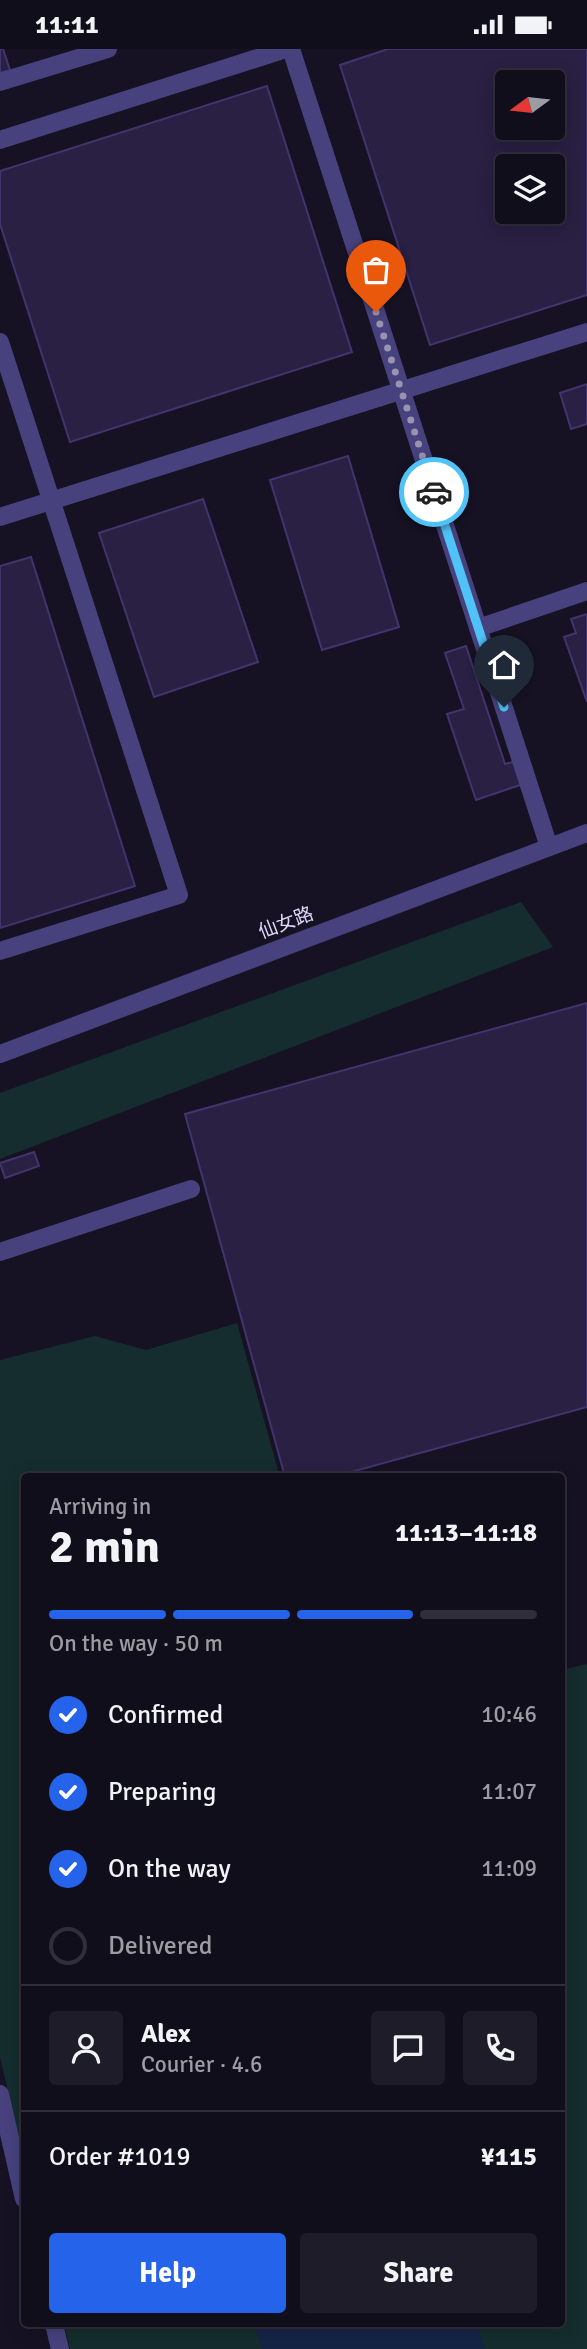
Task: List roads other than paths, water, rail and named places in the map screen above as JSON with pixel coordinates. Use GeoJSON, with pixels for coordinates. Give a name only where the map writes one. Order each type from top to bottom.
{"type":"FeatureCollection","features":[{"type":"Feature","properties":{"kind":"street"},"geometry":{"type":"LineString","coordinates":[[0,82],[64,55],[108,49]]}},
{"type":"Feature","properties":{"kind":"street"},"geometry":{"type":"LineString","coordinates":[[0,140],[288,49],[549,847]]}},
{"type":"Feature","properties":{"kind":"street"},"geometry":{"type":"LineString","coordinates":[[0,517],[587,332]]}},
{"type":"Feature","properties":{"kind":"street"},"geometry":{"type":"LineString","coordinates":[[0,342],[179,895],[0,951]]}},
{"type":"Feature","properties":{"kind":"street"},"geometry":{"type":"LineString","coordinates":[[478,628],[587,591]]}},
{"type":"Feature","properties":{"kind":"street","name":"仙女路"},"geometry":{"type":"LineString","coordinates":[[0,1054],[587,833]]}},
{"type":"Feature","properties":{"kind":"street"},"geometry":{"type":"LineString","coordinates":[[0,1252],[191,1189]]}},
{"type":"Feature","properties":{"kind":"street"},"geometry":{"type":"LineString","coordinates":[[0,2094],[21,2186]]}},
{"type":"Feature","properties":{"kind":"street"},"geometry":{"type":"LineString","coordinates":[[55,2327],[60,2349]]}},
{"type":"Feature","properties":{"kind":"water"},"geometry":{"type":"Polygon","coordinates":[[[255,2327],[478,2327],[485,2349],[262,2349],[255,2327]]]}}]}
